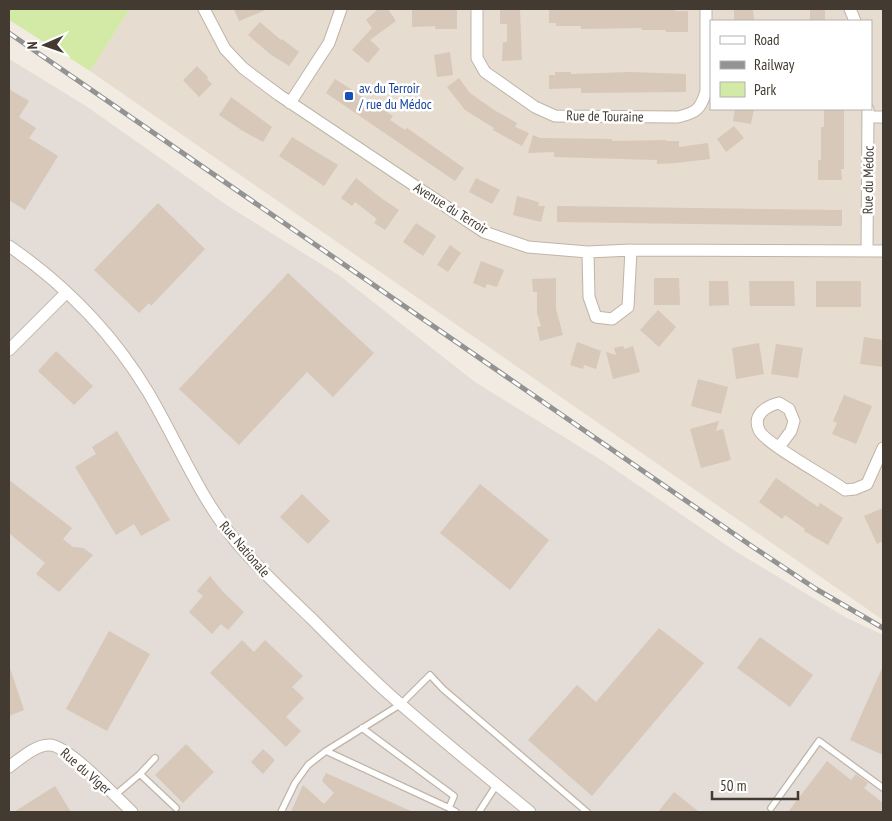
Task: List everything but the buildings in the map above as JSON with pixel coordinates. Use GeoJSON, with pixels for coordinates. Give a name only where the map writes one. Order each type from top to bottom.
{"type":"FeatureCollection","features":[{"type":"Feature","properties":{"kind":"street","name":"Avenue du Terroir"},"geometry":{"type":"LineString","coordinates":[[204,9],[225,50],[243,68],[290,103],[484,232],[528,247],[588,252],[631,250],[883,251]]}},
{"type":"Feature","properties":{"kind":"street"},"geometry":{"type":"LineString","coordinates":[[290,103],[330,43],[341,9]]}},
{"type":"Feature","properties":{"kind":"street","name":"Rue de Touraine"},"geometry":{"type":"LineString","coordinates":[[477,9],[477,58],[485,72],[535,106],[555,116],[678,117],[693,114],[702,104],[706,91],[706,9]]}},
{"type":"Feature","properties":{"kind":"street"},"geometry":{"type":"LineString","coordinates":[[869,113],[883,117]]}},
{"type":"Feature","properties":{"kind":"street","name":"Rue du Médoc"},"geometry":{"type":"LineString","coordinates":[[867,251],[869,113]]}},
{"type":"Feature","properties":{"kind":"street","name":"Rue Nationale"},"geometry":{"type":"LineString","coordinates":[[9,246],[66,293],[105,332],[133,369],[156,407],[193,478],[220,521],[237,543],[292,601],[374,680],[530,812]]}},
{"type":"Feature","properties":{"kind":"street"},"geometry":{"type":"LineString","coordinates":[[588,252],[589,297],[596,316],[612,319],[628,307],[631,250]]}},
{"type":"Feature","properties":{"kind":"street"},"geometry":{"type":"LineString","coordinates":[[9,350],[66,293]]}},
{"type":"Feature","properties":{"kind":"street"},"geometry":{"type":"LineString","coordinates":[[778,447],[830,479],[844,490],[855,489],[867,484],[883,448]]}},
{"type":"Feature","properties":{"kind":"street","name":"Rue du Viger"},"geometry":{"type":"LineString","coordinates":[[9,767],[41,746],[56,745],[71,754],[132,812]]}},
{"type":"Feature","properties":{"kind":"lane"},"geometry":{"type":"LineString","coordinates":[[280,812],[295,783],[308,765],[401,704],[430,675],[443,689],[586,812]]}},
{"type":"Feature","properties":{"kind":"lane"},"geometry":{"type":"LineString","coordinates":[[362,728],[454,796],[449,808]]}},
{"type":"Feature","properties":{"kind":"lane"},"geometry":{"type":"LineString","coordinates":[[771,808],[819,741],[883,788]]}},
{"type":"Feature","properties":{"kind":"lane"},"geometry":{"type":"LineString","coordinates":[[326,752],[456,812]]}},
{"type":"Feature","properties":{"kind":"lane"},"geometry":{"type":"LineString","coordinates":[[114,796],[140,774],[155,758]]}},
{"type":"Feature","properties":{"kind":"lane"},"geometry":{"type":"LineString","coordinates":[[140,774],[176,808]]}},
{"type":"Feature","properties":{"kind":"lane"},"geometry":{"type":"LineString","coordinates":[[479,812],[497,784]]}},
{"type":"Feature","properties":{"kind":"shaded area"},"geometry":{"type":"Polygon","coordinates":[[[130,9],[883,9],[883,620],[90,71],[130,9]]]}},
{"type":"Feature","properties":{"kind":"shaded area"},"geometry":{"type":"Polygon","coordinates":[[[9,59],[86,106],[228,206],[340,276],[475,382],[598,458],[735,551],[845,617],[883,635],[883,812],[9,812],[9,59]]]}},
{"type":"Feature","properties":{"kind":"green space"},"geometry":{"type":"Polygon","coordinates":[[[9,9],[130,9],[90,71],[9,20],[9,9]]]}},
{"type":"Feature","properties":{"kind":"railway"},"geometry":{"type":"LineString","coordinates":[[9,33],[753,547],[816,589],[883,628]]}},
{"type":"Feature","properties":{"kind":"place","name":"av. du Terroir / rue du Médoc"},"geometry":{"type":"Point","coordinates":[349,96]}}]}
